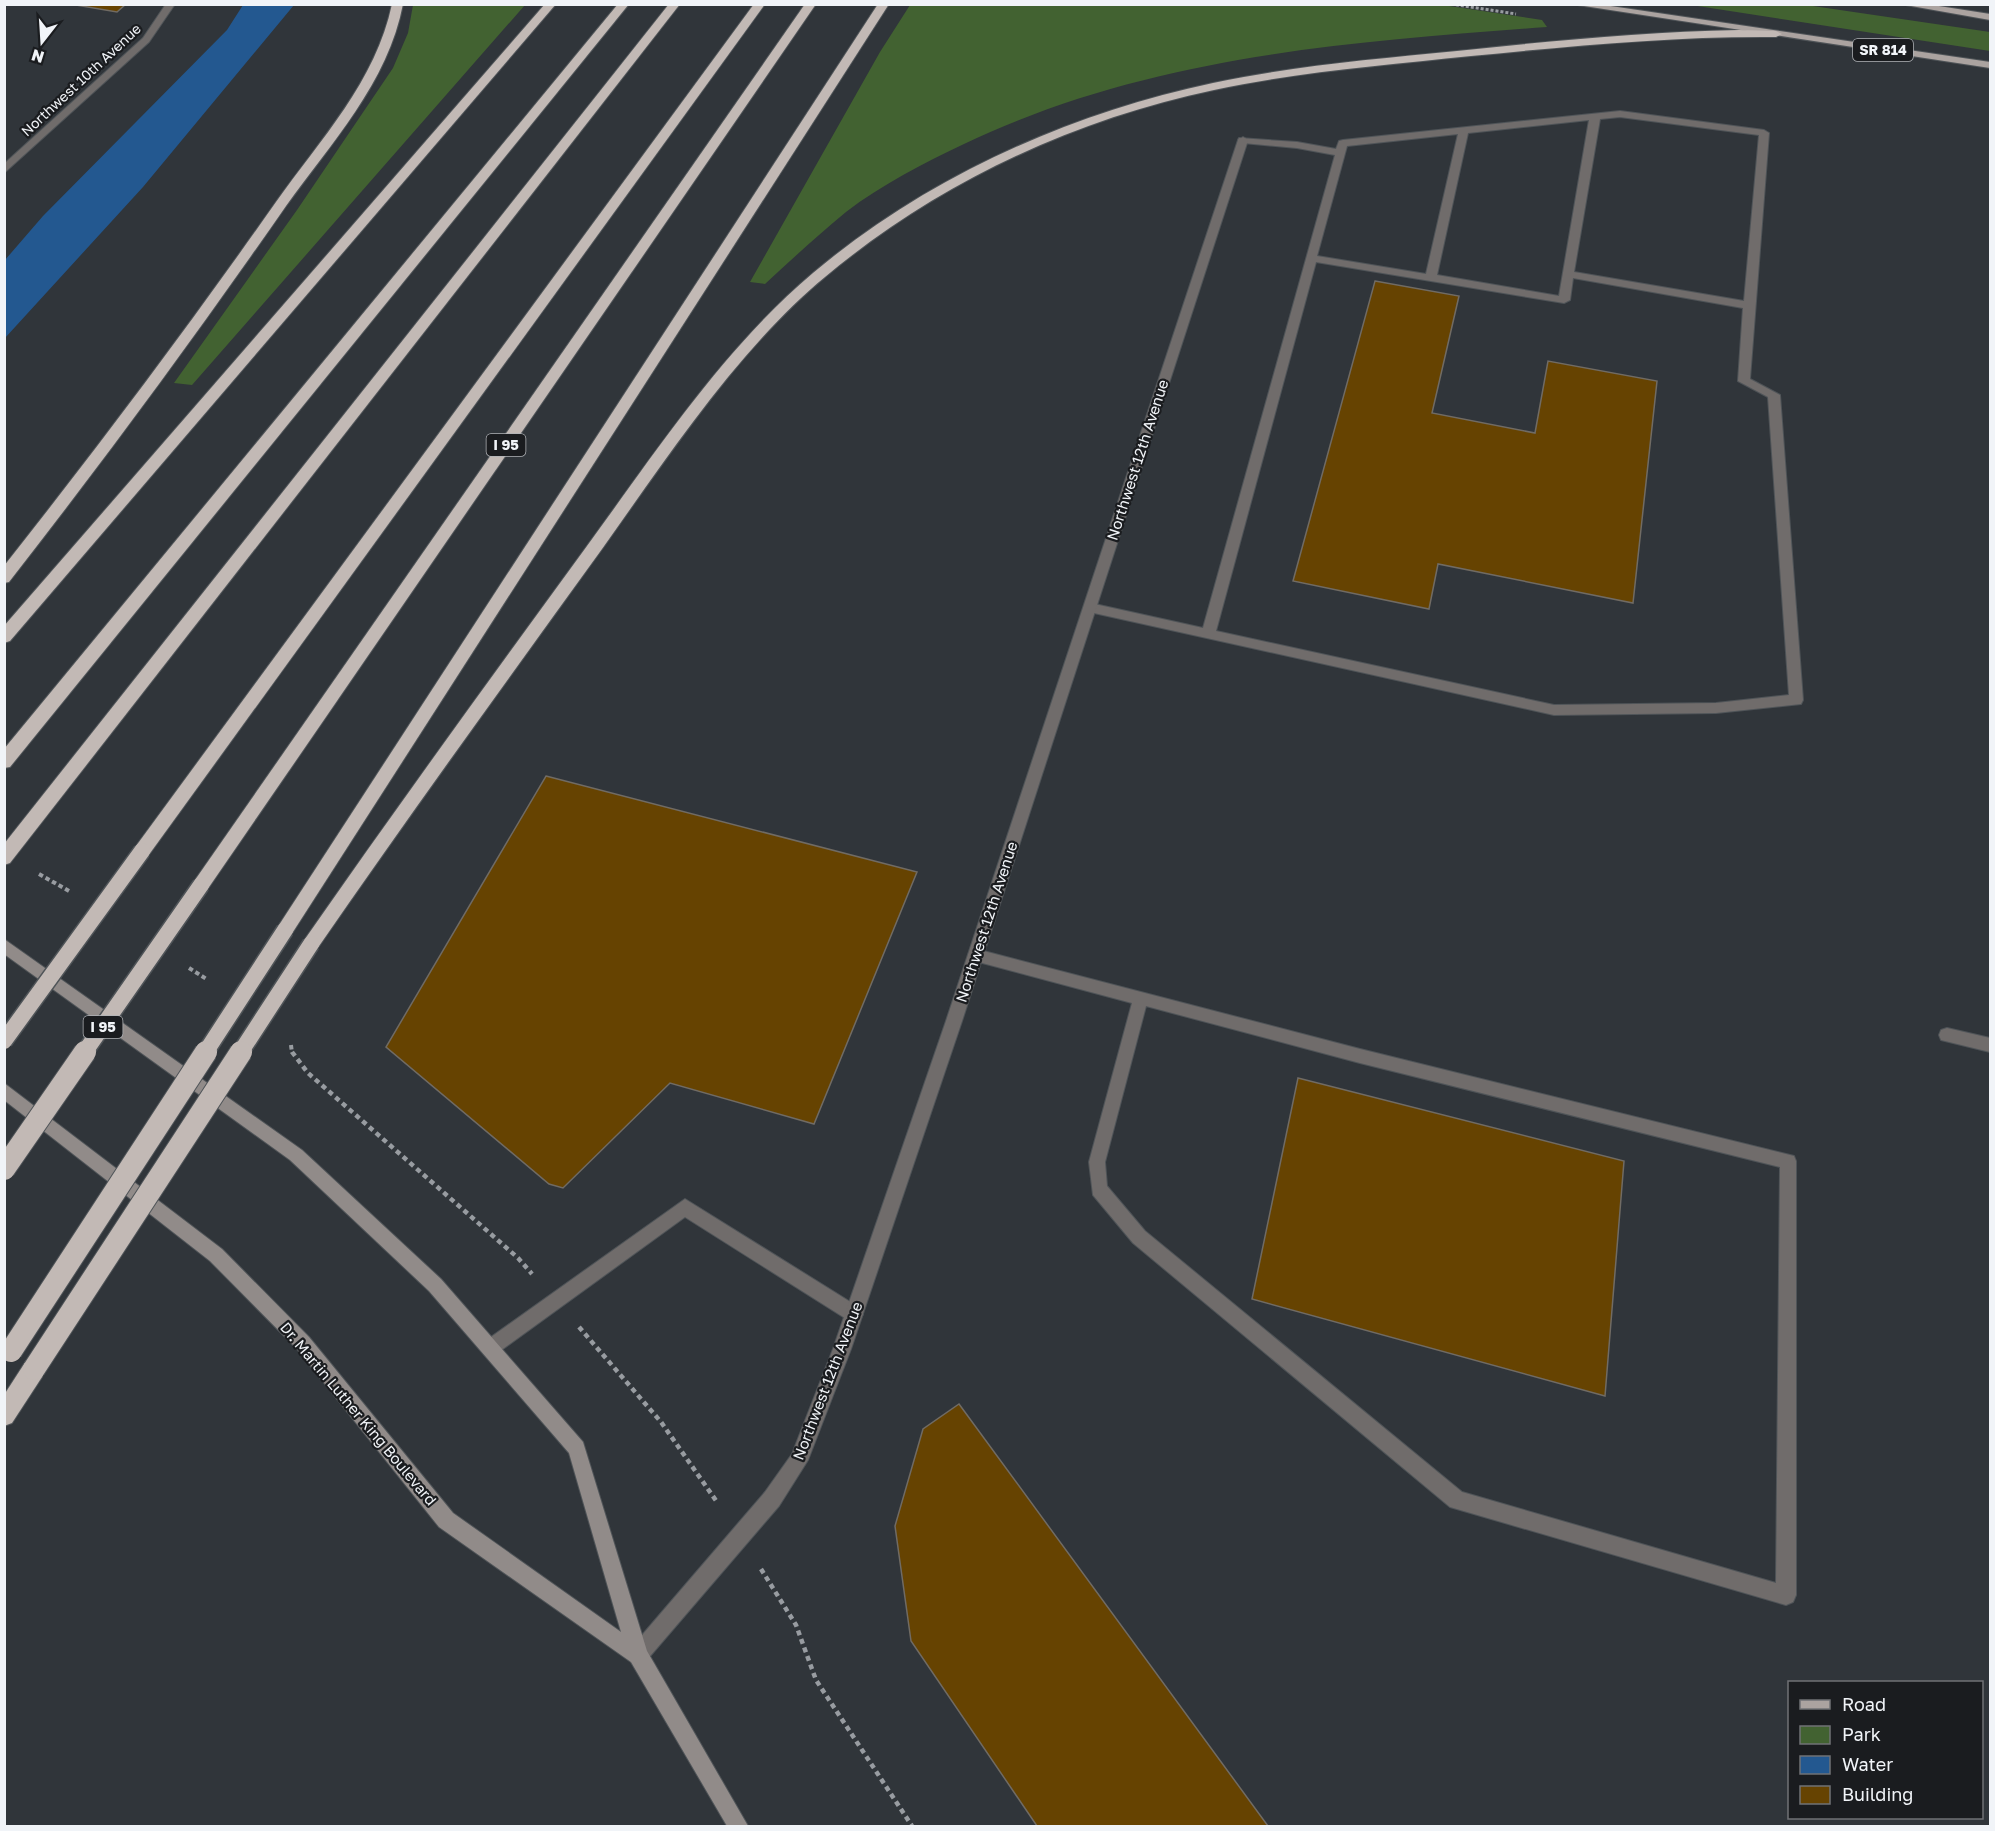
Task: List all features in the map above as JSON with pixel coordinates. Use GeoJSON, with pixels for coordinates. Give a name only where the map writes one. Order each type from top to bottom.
{"type":"FeatureCollection","features":[{"type":"Feature","properties":{"kind":"highway"},"geometry":{"type":"LineString","coordinates":[[4,578],[146,394],[349,109],[380,57],[391,33],[398,4]]}},
{"type":"Feature","properties":{"kind":"highway"},"geometry":{"type":"LineString","coordinates":[[4,637],[551,4]]}},
{"type":"Feature","properties":{"kind":"highway"},"geometry":{"type":"LineString","coordinates":[[4,762],[624,4]]}},
{"type":"Feature","properties":{"kind":"highway"},"geometry":{"type":"LineString","coordinates":[[4,858],[675,4]]}},
{"type":"Feature","properties":{"kind":"highway"},"geometry":{"type":"LineString","coordinates":[[4,1041],[760,4]]}},
{"type":"Feature","properties":{"kind":"highway","name":"I 95"},"geometry":{"type":"LineString","coordinates":[[4,1169],[811,4]]}},
{"type":"Feature","properties":{"kind":"highway"},"geometry":{"type":"LineString","coordinates":[[8,1356],[884,4]]}},
{"type":"Feature","properties":{"kind":"highway"},"geometry":{"type":"LineString","coordinates":[[4,1415],[311,944],[486,697],[712,389],[805,287],[858,244],[981,167],[1075,127],[1157,101],[1210,88],[1347,66],[1603,39],[1699,32],[1776,34]]}},
{"type":"Feature","properties":{"kind":"main road","name":"SR 814"},"geometry":{"type":"LineString","coordinates":[[1575,4],[1990,65]]}},
{"type":"Feature","properties":{"kind":"main road"},"geometry":{"type":"LineString","coordinates":[[1905,4],[1990,17]]}},
{"type":"Feature","properties":{"kind":"main road","name":"Dr. Martin Luther King Boulevard"},"geometry":{"type":"LineString","coordinates":[[4,945],[296,1155],[435,1285],[576,1448],[638,1655],[738,1827]]}},
{"type":"Feature","properties":{"kind":"main road","name":"Dr. Martin Luther King Boulevard"},"geometry":{"type":"LineString","coordinates":[[4,1090],[216,1255],[303,1343],[446,1520],[638,1655]]}},
{"type":"Feature","properties":{"kind":"street","name":"Northwest 10th Avenue"},"geometry":{"type":"LineString","coordinates":[[4,170],[146,40],[171,4]]}},
{"type":"Feature","properties":{"kind":"street"},"geometry":{"type":"LineString","coordinates":[[1090,608],[1208,634],[1554,710],[1716,708],[1796,700],[1774,395],[1744,381],[1764,133],[1620,114],[1344,143],[1208,634]]}},
{"type":"Feature","properties":{"kind":"street"},"geometry":{"type":"LineString","coordinates":[[1312,258],[1564,300],[1595,117]]}},
{"type":"Feature","properties":{"kind":"street"},"geometry":{"type":"LineString","coordinates":[[1431,278],[1464,130]]}},
{"type":"Feature","properties":{"kind":"street","name":"Northwest 12th Avenue"},"geometry":{"type":"LineString","coordinates":[[638,1655],[772,1499],[800,1460],[854,1314],[976,955],[1243,140],[1297,145],[1341,153]]}},
{"type":"Feature","properties":{"kind":"street"},"geometry":{"type":"LineString","coordinates":[[1569,274],[1749,305]]}},
{"type":"Feature","properties":{"kind":"street"},"geometry":{"type":"LineString","coordinates":[[976,955],[1140,1000],[1788,1161],[1786,1595],[1456,1500],[1139,1237],[1099,1189],[1097,1162],[1140,1000]]}},
{"type":"Feature","properties":{"kind":"street"},"geometry":{"type":"LineString","coordinates":[[1947,1035],[1990,1045]]}},
{"type":"Feature","properties":{"kind":"street"},"geometry":{"type":"LineString","coordinates":[[490,1348],[685,1207],[854,1314]]}},
{"type":"Feature","properties":{"kind":"path"},"geometry":{"type":"LineString","coordinates":[[1451,4],[1521,15]]}},
{"type":"Feature","properties":{"kind":"green space"},"geometry":{"type":"Polygon","coordinates":[[[1436,4],[1542,20],[1547,27],[1323,47],[1176,72],[1104,91],[1034,114],[964,144],[918,167],[846,212],[765,284],[750,282],[880,52],[910,5],[1436,4]]]}},
{"type":"Feature","properties":{"kind":"green space"},"geometry":{"type":"Polygon","coordinates":[[[413,5],[525,5],[192,385],[174,383],[297,210],[393,68],[408,33],[413,5]]]}},
{"type":"Feature","properties":{"kind":"green space"},"geometry":{"type":"Polygon","coordinates":[[[1691,5],[1806,5],[1990,32],[1990,51],[1691,5]]]}},
{"type":"Feature","properties":{"kind":"water"},"geometry":{"type":"Polygon","coordinates":[[[243,5],[294,5],[143,187],[5,338],[5,260],[43,216],[227,30],[243,5]]]}},
{"type":"Feature","properties":{"kind":"building"},"geometry":{"type":"Polygon","coordinates":[[[70,4],[126,4],[117,12],[70,4]]]}},
{"type":"Feature","properties":{"kind":"building"},"geometry":{"type":"Polygon","coordinates":[[[1375,281],[1459,296],[1432,413],[1535,433],[1548,361],[1657,381],[1633,603],[1438,564],[1429,609],[1293,581],[1375,281]]]}},
{"type":"Feature","properties":{"kind":"building"},"geometry":{"type":"Polygon","coordinates":[[[546,776],[917,872],[814,1124],[670,1083],[563,1188],[549,1184],[386,1047],[546,776]]]}},
{"type":"Feature","properties":{"kind":"building"},"geometry":{"type":"Polygon","coordinates":[[[1298,1078],[1624,1161],[1605,1396],[1252,1299],[1298,1078]]]}},
{"type":"Feature","properties":{"kind":"building"},"geometry":{"type":"Polygon","coordinates":[[[959,1404],[1268,1826],[1037,1826],[911,1641],[895,1526],[923,1429],[959,1404]]]}}]}
